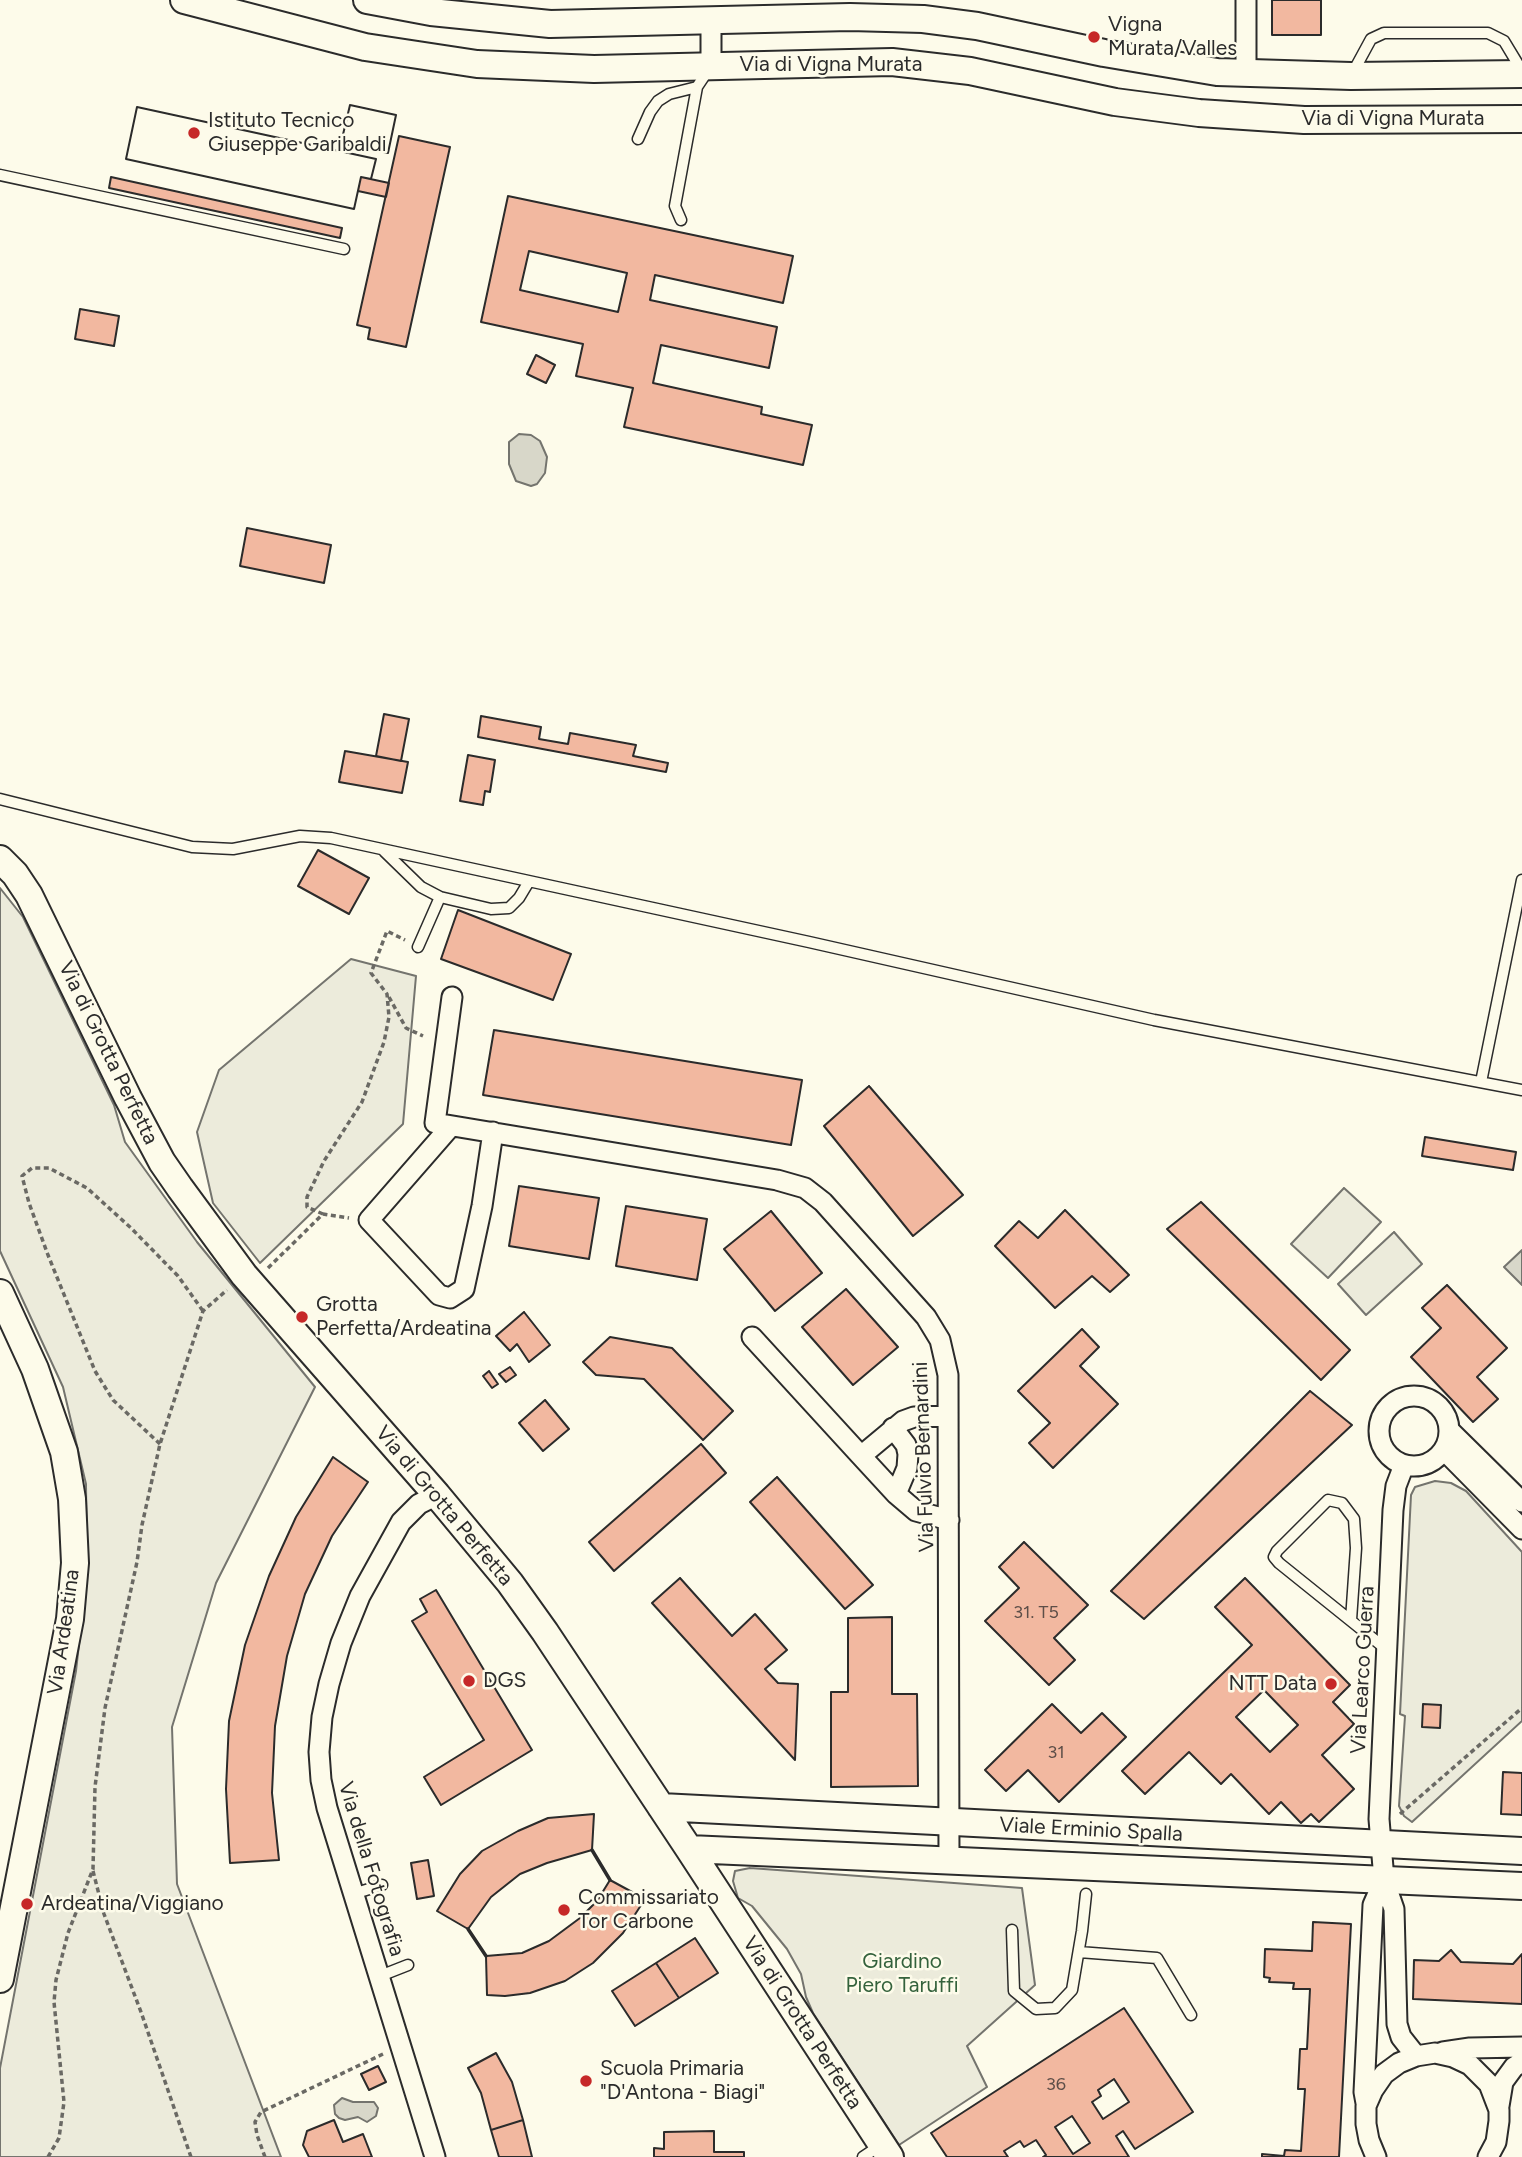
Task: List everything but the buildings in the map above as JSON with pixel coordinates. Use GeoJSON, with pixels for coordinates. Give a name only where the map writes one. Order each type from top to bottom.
{"type":"FeatureCollection","features":[{"type":"Feature","properties":{"kind":"main road","name":"Via di Vigna Murata"},"geometry":{"type":"LineString","coordinates":[[184,0],[365,47],[444,60],[704,77],[865,61],[922,64],[978,72],[1140,106],[1244,117],[1375,121],[1522,119]]}},
{"type":"Feature","properties":{"kind":"main road","name":"Via di Vigna Murata"},"geometry":{"type":"LineString","coordinates":[[368,0],[431,12],[550,24],[850,17],[937,20],[1144,61],[1202,70],[1246,73],[1351,76],[1522,73]]}},
{"type":"Feature","properties":{"kind":"main road","name":"Via di Grotta Perfetta"},"geometry":{"type":"LineString","coordinates":[[0,859],[20,880],[33,904],[107,1058],[162,1162],[248,1280],[438,1495],[489,1556],[545,1632],[690,1849],[878,2153]]}},
{"type":"Feature","properties":{"kind":"main road","name":"Via Ardeatina"},"geometry":{"type":"LineString","coordinates":[[0,1293],[42,1388],[64,1452],[72,1499],[75,1563],[70,1619],[0,1979]]}},
{"type":"Feature","properties":{"kind":"main road","name":"Viale Erminio Spalla"},"geometry":{"type":"LineString","coordinates":[[661,1807],[1381,1846],[1522,1851]]}},
{"type":"Feature","properties":{"kind":"main road","name":"Viale Erminio Spalla"},"geometry":{"type":"LineString","coordinates":[[690,1849],[1522,1886]]}},
{"type":"Feature","properties":{"kind":"street"},"geometry":{"type":"LineString","coordinates":[[1246,0],[1246,73]]}},
{"type":"Feature","properties":{"kind":"street"},"geometry":{"type":"LineString","coordinates":[[704,77],[711,20]]}},
{"type":"Feature","properties":{"kind":"street"},"geometry":{"type":"LineString","coordinates":[[452,997],[435,1123],[452,1126]]}},
{"type":"Feature","properties":{"kind":"street"},"geometry":{"type":"LineString","coordinates":[[452,1126],[369,1220],[439,1295],[450,1298],[464,1289],[482,1206],[493,1132]]}},
{"type":"Feature","properties":{"kind":"street","name":"Via Fulvio Bernardini"},"geometry":{"type":"LineString","coordinates":[[452,1126],[777,1180],[804,1188],[823,1202],[926,1317],[940,1340],[946,1357],[949,1861]]}},
{"type":"Feature","properties":{"kind":"street"},"geometry":{"type":"LineString","coordinates":[[752,1337],[897,1494],[916,1511],[949,1520]]}},
{"type":"Feature","properties":{"kind":"street"},"geometry":{"type":"LineString","coordinates":[[1412,1396],[1423,1397],[1433,1402],[1447,1420],[1449,1430],[1444,1450],[1428,1463],[1418,1466],[1404,1465],[1388,1455],[1379,1435],[1379,1424],[1391,1405],[1412,1396]]}},
{"type":"Feature","properties":{"kind":"street"},"geometry":{"type":"LineString","coordinates":[[861,1456],[893,1428],[914,1417],[948,1416]]}},
{"type":"Feature","properties":{"kind":"street"},"geometry":{"type":"LineString","coordinates":[[893,1428],[906,1446],[908,1454],[907,1468],[897,1494]]}},
{"type":"Feature","properties":{"kind":"street"},"geometry":{"type":"LineString","coordinates":[[1449,1430],[1497,1490],[1522,1530]]}},
{"type":"Feature","properties":{"kind":"street"},"geometry":{"type":"LineString","coordinates":[[1444,1450],[1497,1490],[1522,1502]]}},
{"type":"Feature","properties":{"kind":"street","name":"Via Learco Guerra"},"geometry":{"type":"LineString","coordinates":[[1404,1465],[1394,1497],[1379,1819],[1384,1880],[1394,1909],[1397,2024],[1401,2037],[1426,2054]]}},
{"type":"Feature","properties":{"kind":"street","name":"Via della Fotografia"},"geometry":{"type":"LineString","coordinates":[[435,2157],[332,1827],[321,1780],[319,1752],[324,1703],[332,1670],[360,1596],[401,1522],[414,1509],[438,1495]]}},
{"type":"Feature","properties":{"kind":"street","name":"Via Learco Guerra"},"geometry":{"type":"LineString","coordinates":[[1370,2151],[1364,2092],[1372,1918],[1376,1894],[1384,1880]]}},
{"type":"Feature","properties":{"kind":"street"},"geometry":{"type":"LineString","coordinates":[[1366,2106],[1384,2074],[1399,2063],[1426,2054],[1470,2048],[1522,2047]]}},
{"type":"Feature","properties":{"kind":"street"},"geometry":{"type":"LineString","coordinates":[[1426,2054],[1453,2057],[1478,2071],[1489,2084],[1499,2110]]}},
{"type":"Feature","properties":{"kind":"street"},"geometry":{"type":"LineString","coordinates":[[1488,2157],[1498,2132],[1503,2082],[1514,2067],[1522,2062]]}},
{"type":"Feature","properties":{"kind":"lane"},"geometry":{"type":"LineString","coordinates":[[1351,76],[1371,39],[1384,33],[1488,33],[1504,41],[1522,73]]}},
{"type":"Feature","properties":{"kind":"lane"},"geometry":{"type":"LineString","coordinates":[[638,139],[649,112],[658,101],[704,77]]}},
{"type":"Feature","properties":{"kind":"lane"},"geometry":{"type":"LineString","coordinates":[[681,220],[675,206],[704,77]]}},
{"type":"Feature","properties":{"kind":"lane"},"geometry":{"type":"LineString","coordinates":[[0,175],[344,249]]}},
{"type":"Feature","properties":{"kind":"lane"},"geometry":{"type":"LineString","coordinates":[[0,799],[192,847],[233,849],[312,836],[809,942],[1130,1015],[1522,1090]]}},
{"type":"Feature","properties":{"kind":"lane"},"geometry":{"type":"LineString","coordinates":[[383,850],[414,881],[440,897],[491,909],[509,908],[528,883]]}},
{"type":"Feature","properties":{"kind":"lane"},"geometry":{"type":"LineString","coordinates":[[1481,1082],[1522,880]]}},
{"type":"Feature","properties":{"kind":"lane"},"geometry":{"type":"LineString","coordinates":[[418,947],[440,897]]}},
{"type":"Feature","properties":{"kind":"lane"},"geometry":{"type":"LineString","coordinates":[[1351,1620],[1356,1548],[1354,1519],[1342,1503],[1328,1500],[1274,1557],[1386,1649]]}},
{"type":"Feature","properties":{"kind":"lane"},"geometry":{"type":"LineString","coordinates":[[353,1894],[382,1885]]}},
{"type":"Feature","properties":{"kind":"lane"},"geometry":{"type":"LineString","coordinates":[[1012,1930],[1014,1991],[1036,2009],[1055,2008],[1072,1990],[1086,1894]]}},
{"type":"Feature","properties":{"kind":"lane"},"geometry":{"type":"LineString","coordinates":[[1079,1952],[1157,1958],[1191,2015]]}},
{"type":"Feature","properties":{"kind":"lane"},"geometry":{"type":"LineString","coordinates":[[380,1976],[408,1965]]}},
{"type":"Feature","properties":{"kind":"path"},"geometry":{"type":"LineString","coordinates":[[418,947],[387,931],[371,973],[387,993],[406,1028],[423,1036]]}},
{"type":"Feature","properties":{"kind":"path"},"geometry":{"type":"LineString","coordinates":[[369,1220],[323,1214],[307,1208],[307,1197],[324,1161],[362,1102],[384,1042],[389,1017],[387,993]]}},
{"type":"Feature","properties":{"kind":"path"},"geometry":{"type":"LineString","coordinates":[[160,1444],[113,1400],[95,1371],[48,1255],[22,1176],[32,1168],[49,1168],[88,1188],[178,1276],[203,1311]]}},
{"type":"Feature","properties":{"kind":"path"},"geometry":{"type":"LineString","coordinates":[[191,2157],[104,1914],[93,1869],[95,1787],[105,1708],[160,1444],[203,1311],[248,1280],[323,1214]]}},
{"type":"Feature","properties":{"kind":"path"},"geometry":{"type":"LineString","coordinates":[[1398,1820],[1401,1811],[1522,1707]]}},
{"type":"Feature","properties":{"kind":"path"},"geometry":{"type":"LineString","coordinates":[[48,2157],[59,2138],[64,2102],[54,2002],[56,1980],[68,1933],[93,1869]]}},
{"type":"Feature","properties":{"kind":"path"},"geometry":{"type":"LineString","coordinates":[[265,2157],[255,2122],[261,2112],[401,2045]]}},
{"type":"Feature","properties":{"kind":"green space"},"geometry":{"type":"Polygon","coordinates":[[[0,888],[23,917],[114,1105],[125,1142],[197,1242],[315,1387],[216,1583],[172,1727],[177,1884],[281,2157],[0,2157],[0,2068],[76,1671],[87,1573],[86,1484],[63,1387],[0,1251],[0,888]]]}},
{"type":"Feature","properties":{"kind":"green space"},"geometry":{"type":"Polygon","coordinates":[[[351,959],[416,976],[403,1124],[260,1263],[213,1203],[197,1132],[219,1070],[351,959]]]}},
{"type":"Feature","properties":{"kind":"green space"},"geometry":{"type":"Polygon","coordinates":[[[1344,1188],[1381,1222],[1328,1278],[1291,1244],[1344,1188]]]}},
{"type":"Feature","properties":{"kind":"green space"},"geometry":{"type":"Polygon","coordinates":[[[1394,1232],[1422,1264],[1366,1315],[1338,1284],[1394,1232]]]}},
{"type":"Feature","properties":{"kind":"green space"},"geometry":{"type":"Polygon","coordinates":[[[1435,1481],[1451,1483],[1466,1491],[1522,1552],[1522,1721],[1412,1822],[1404,1816],[1399,1806],[1405,1716],[1400,1714],[1411,1495],[1415,1487],[1435,1481]]]}},
{"type":"Feature","properties":{"kind":"green space","name":"Giardino Piero Taruffi"},"geometry":{"type":"Polygon","coordinates":[[[750,1868],[1022,1888],[1035,1985],[967,2046],[987,2087],[899,2145],[813,2013],[801,1974],[787,1949],[752,1906],[738,1898],[733,1881],[735,1871],[750,1868]]]}},
{"type":"Feature","properties":{"kind":"shaded area"},"geometry":{"type":"Polygon","coordinates":[[[519,434],[531,435],[540,441],[547,457],[545,473],[537,484],[531,486],[516,481],[509,464],[509,442],[519,434]]]}},
{"type":"Feature","properties":{"kind":"shaded area"},"geometry":{"type":"Polygon","coordinates":[[[1522,1250],[1522,1285],[1504,1267],[1522,1250]]]}},
{"type":"Feature","properties":{"kind":"shaded area"},"geometry":{"type":"Polygon","coordinates":[[[342,2098],[353,2102],[374,2102],[378,2108],[376,2116],[367,2122],[358,2117],[345,2120],[339,2118],[335,2114],[334,2105],[342,2098]]]}},
{"type":"Feature","properties":{"kind":"wall"},"geometry":{"type":"LineString","coordinates":[[592,1850],[610,1880]]}},
{"type":"Feature","properties":{"kind":"wall"},"geometry":{"type":"LineString","coordinates":[[468,1929],[486,1956]]}},
{"type":"Feature","properties":{"kind":"place","name":"Vigna Murata/Valles"},"geometry":{"type":"Point","coordinates":[1094,37]}},
{"type":"Feature","properties":{"kind":"place","name":"Istituto Tecnico Giuseppe Garibaldi"},"geometry":{"type":"Point","coordinates":[194,133]}},
{"type":"Feature","properties":{"kind":"place","name":"Grotta Perfetta/Ardeatina"},"geometry":{"type":"Point","coordinates":[302,1317]}},
{"type":"Feature","properties":{"kind":"place","name":"DGS"},"geometry":{"type":"Point","coordinates":[469,1681]}},
{"type":"Feature","properties":{"kind":"place","name":"NTT Data"},"geometry":{"type":"Point","coordinates":[1331,1684]}},
{"type":"Feature","properties":{"kind":"place","name":"Ardeatina/Viggiano"},"geometry":{"type":"Point","coordinates":[27,1904]}},
{"type":"Feature","properties":{"kind":"place","name":"Commissariato Tor Carbone"},"geometry":{"type":"Point","coordinates":[564,1910]}},
{"type":"Feature","properties":{"kind":"place","name":"Scuola Primaria \"D'Antona - Biagi\""},"geometry":{"type":"Point","coordinates":[586,2081]}}]}
